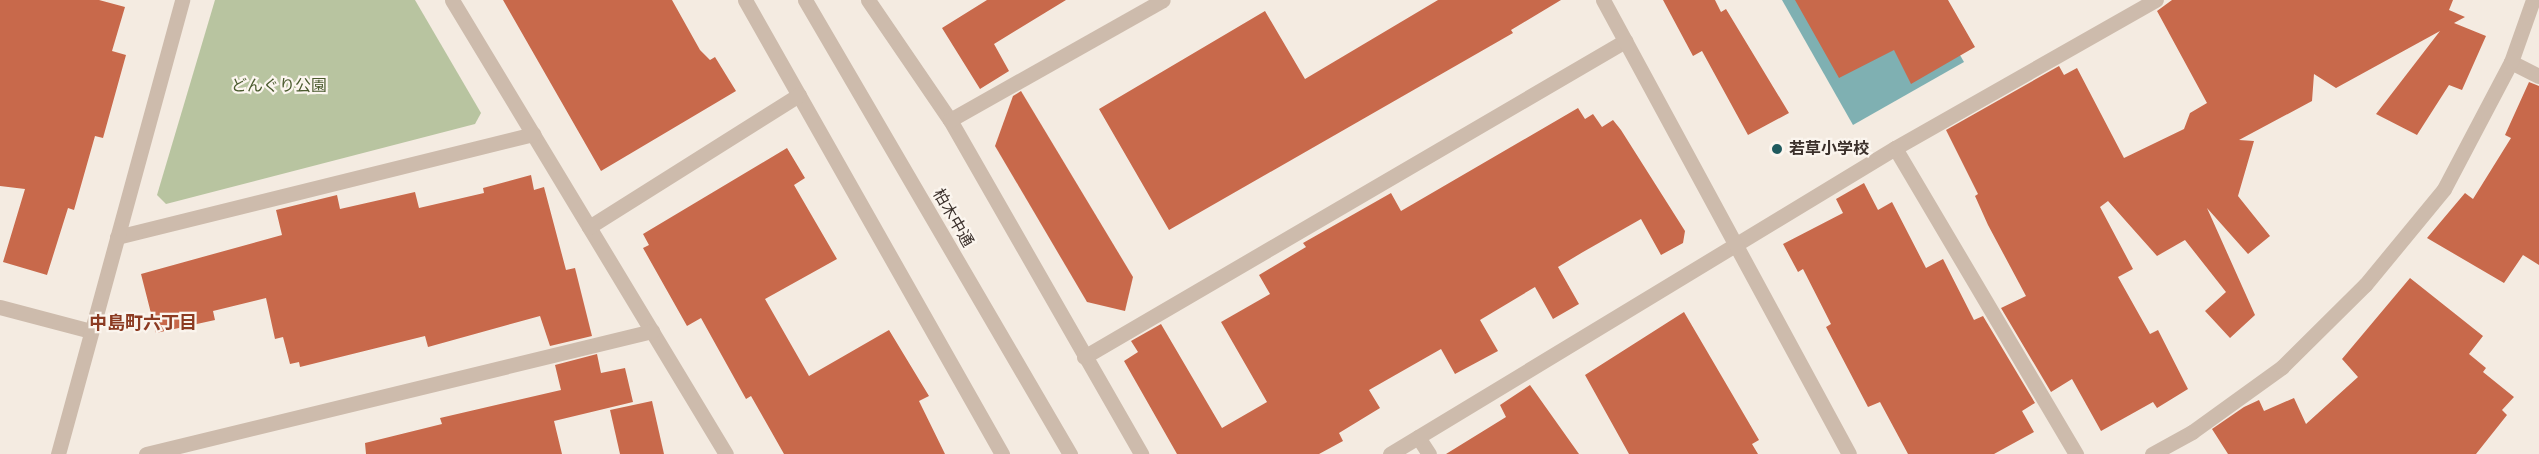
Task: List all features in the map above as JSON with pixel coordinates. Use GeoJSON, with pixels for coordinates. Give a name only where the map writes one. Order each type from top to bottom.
{"type":"FeatureCollection","features":[{"type":"Feature","properties":{"kind":"street"},"geometry":{"type":"LineString","coordinates":[[58,454],[182,0]]}},
{"type":"Feature","properties":{"kind":"street"},"geometry":{"type":"LineString","coordinates":[[452,0],[726,454]]}},
{"type":"Feature","properties":{"kind":"street"},"geometry":{"type":"LineString","coordinates":[[745,0],[1002,454]]}},
{"type":"Feature","properties":{"kind":"street","name":"柏木中通"},"geometry":{"type":"LineString","coordinates":[[805,0],[1070,454]]}},
{"type":"Feature","properties":{"kind":"street"},"geometry":{"type":"LineString","coordinates":[[868,0],[950,120],[1084,357],[1142,454]]}},
{"type":"Feature","properties":{"kind":"street"},"geometry":{"type":"LineString","coordinates":[[950,120],[1163,0]]}},
{"type":"Feature","properties":{"kind":"street"},"geometry":{"type":"LineString","coordinates":[[1603,0],[1734,247],[1849,454]]}},
{"type":"Feature","properties":{"kind":"street"},"geometry":{"type":"LineString","coordinates":[[1390,454],[1896,148],[2156,0]]}},
{"type":"Feature","properties":{"kind":"street"},"geometry":{"type":"LineString","coordinates":[[2152,454],[2192,432],[2282,367],[2365,285],[2444,189],[2511,62],[2533,0]]}},
{"type":"Feature","properties":{"kind":"street"},"geometry":{"type":"LineString","coordinates":[[1084,357],[1625,41]]}},
{"type":"Feature","properties":{"kind":"street"},"geometry":{"type":"LineString","coordinates":[[2511,62],[2539,76]]}},
{"type":"Feature","properties":{"kind":"street"},"geometry":{"type":"LineString","coordinates":[[589,227],[799,95]]}},
{"type":"Feature","properties":{"kind":"street"},"geometry":{"type":"LineString","coordinates":[[117,237],[533,134]]}},
{"type":"Feature","properties":{"kind":"street"},"geometry":{"type":"LineString","coordinates":[[1896,148],[2076,454]]}},
{"type":"Feature","properties":{"kind":"street"},"geometry":{"type":"LineString","coordinates":[[0,307],[91,331]]}},
{"type":"Feature","properties":{"kind":"street"},"geometry":{"type":"LineString","coordinates":[[146,454],[652,331]]}},
{"type":"Feature","properties":{"kind":"street"},"geometry":{"type":"LineString","coordinates":[[1419,437],[1429,454]]}},
{"type":"Feature","properties":{"kind":"green space","name":"どんぐり公園"},"geometry":{"type":"Polygon","coordinates":[[[215,0],[415,0],[481,113],[475,124],[166,204],[157,195],[215,0]]]}},
{"type":"Feature","properties":{"kind":"water"},"geometry":{"type":"Polygon","coordinates":[[[1782,0],[1928,0],[1964,62],[1853,125],[1782,0]]]}},
{"type":"Feature","properties":{"kind":"building"},"geometry":{"type":"Polygon","coordinates":[[[0,0],[99,0],[125,7],[112,51],[126,55],[103,138],[95,136],[74,210],[68,208],[47,275],[3,262],[25,189],[0,186],[0,0]]]}},
{"type":"Feature","properties":{"kind":"building"},"geometry":{"type":"Polygon","coordinates":[[[503,0],[672,0],[700,50],[710,60],[715,57],[736,91],[601,171],[503,0]]]}},
{"type":"Feature","properties":{"kind":"building"},"geometry":{"type":"Polygon","coordinates":[[[987,0],[1066,0],[994,44],[1009,71],[980,89],[942,28],[987,0]]]}},
{"type":"Feature","properties":{"kind":"building"},"geometry":{"type":"Polygon","coordinates":[[[1438,0],[1561,0],[1511,30],[1513,33],[1169,230],[1099,109],[1265,11],[1305,79],[1438,0]]]}},
{"type":"Feature","properties":{"kind":"building"},"geometry":{"type":"Polygon","coordinates":[[[1663,0],[1715,0],[1721,12],[1726,9],[1789,113],[1748,135],[1702,51],[1693,56],[1663,0]]]}},
{"type":"Feature","properties":{"kind":"building"},"geometry":{"type":"Polygon","coordinates":[[[1795,0],[1948,0],[1975,47],[1911,84],[1894,50],[1839,78],[1795,0]]]}},
{"type":"Feature","properties":{"kind":"building"},"geometry":{"type":"Polygon","coordinates":[[[2172,0],[2453,0],[2449,10],[2465,17],[2454,23],[2486,36],[2462,90],[2449,85],[2417,135],[2376,114],[2440,31],[2336,88],[2314,74],[2312,101],[2239,140],[2254,141],[2238,196],[2270,236],[2248,254],[2207,208],[2255,315],[2230,338],[2205,311],[2226,292],[2185,240],[2157,256],[2108,201],[2100,207],[2133,269],[2118,277],[2150,334],[2158,330],[2188,389],[2157,408],[2153,402],[2101,431],[2072,379],[2051,392],[2001,308],[2026,296],[1988,225],[1975,196],[1978,194],[1946,130],[2059,66],[2064,75],[2077,68],[2124,158],[2184,129],[2190,113],[2207,103],[2157,11],[2172,0]]]}},
{"type":"Feature","properties":{"kind":"building"},"geometry":{"type":"Polygon","coordinates":[[[2529,82],[2539,86],[2539,265],[2523,255],[2504,283],[2427,238],[2465,193],[2473,199],[2511,138],[2505,135],[2529,82]]]}},
{"type":"Feature","properties":{"kind":"building"},"geometry":{"type":"Polygon","coordinates":[[[1021,91],[1133,277],[1125,311],[1087,302],[995,146],[1013,96],[1021,91]]]}},
{"type":"Feature","properties":{"kind":"building"},"geometry":{"type":"Polygon","coordinates":[[[1578,108],[1585,119],[1593,114],[1602,127],[1613,120],[1621,130],[1685,231],[1683,243],[1661,255],[1641,219],[1583,252],[1558,267],[1579,304],[1553,319],[1535,287],[1480,320],[1498,351],[1455,374],[1441,349],[1369,390],[1380,408],[1339,433],[1343,441],[1319,454],[1177,454],[1124,361],[1138,352],[1131,341],[1161,324],[1222,428],[1267,402],[1221,322],[1270,294],[1259,275],[1306,247],[1303,243],[1391,193],[1401,211],[1578,108]]]}},
{"type":"Feature","properties":{"kind":"building"},"geometry":{"type":"Polygon","coordinates":[[[787,148],[805,178],[794,185],[837,259],[765,299],[809,376],[889,330],[929,396],[919,401],[945,454],[784,454],[751,396],[746,399],[701,318],[687,326],[643,248],[649,245],[643,234],[787,148]]]}},
{"type":"Feature","properties":{"kind":"building"},"geometry":{"type":"Polygon","coordinates":[[[531,175],[534,190],[544,187],[566,270],[575,268],[592,336],[550,346],[540,316],[428,347],[425,336],[300,367],[299,362],[290,364],[283,337],[275,339],[266,298],[213,311],[215,320],[156,333],[141,274],[282,235],[276,210],[337,195],[340,209],[415,192],[419,208],[484,193],[483,188],[531,175]]]}},
{"type":"Feature","properties":{"kind":"building"},"geometry":{"type":"Polygon","coordinates":[[[1864,183],[1878,210],[1892,202],[1926,268],[1943,259],[1974,320],[1983,316],[2035,403],[2022,411],[2034,432],[1994,454],[1908,454],[1880,402],[1868,407],[1826,327],[1831,324],[1803,269],[1798,272],[1783,244],[1843,213],[1836,199],[1864,183]]]}},
{"type":"Feature","properties":{"kind":"building"},"geometry":{"type":"Polygon","coordinates":[[[2410,278],[2483,336],[2469,354],[2486,368],[2483,372],[2514,397],[2502,410],[2507,415],[2476,454],[2228,454],[2212,429],[2244,407],[2259,400],[2264,411],[2294,398],[2306,424],[2358,377],[2342,359],[2410,278]]]}},
{"type":"Feature","properties":{"kind":"building"},"geometry":{"type":"Polygon","coordinates":[[[1684,312],[1759,440],[1752,444],[1758,454],[1629,454],[1585,375],[1684,312]]]}},
{"type":"Feature","properties":{"kind":"building"},"geometry":{"type":"Polygon","coordinates":[[[597,354],[601,373],[625,368],[633,402],[554,421],[562,454],[366,454],[365,443],[442,424],[440,418],[561,390],[555,365],[597,354]]]}},
{"type":"Feature","properties":{"kind":"building"},"geometry":{"type":"Polygon","coordinates":[[[1530,385],[1579,454],[1446,454],[1506,417],[1500,405],[1530,385]]]}},
{"type":"Feature","properties":{"kind":"building"},"geometry":{"type":"Polygon","coordinates":[[[652,401],[664,454],[620,454],[610,410],[652,401]]]}},
{"type":"Feature","properties":{"kind":"place","name":"若草小学校"},"geometry":{"type":"Point","coordinates":[1777,149]}},
{"type":"Feature","properties":{"kind":"district","name":"中島町六丁目"},"geometry":{"type":"Point","coordinates":[143,323]}}]}
